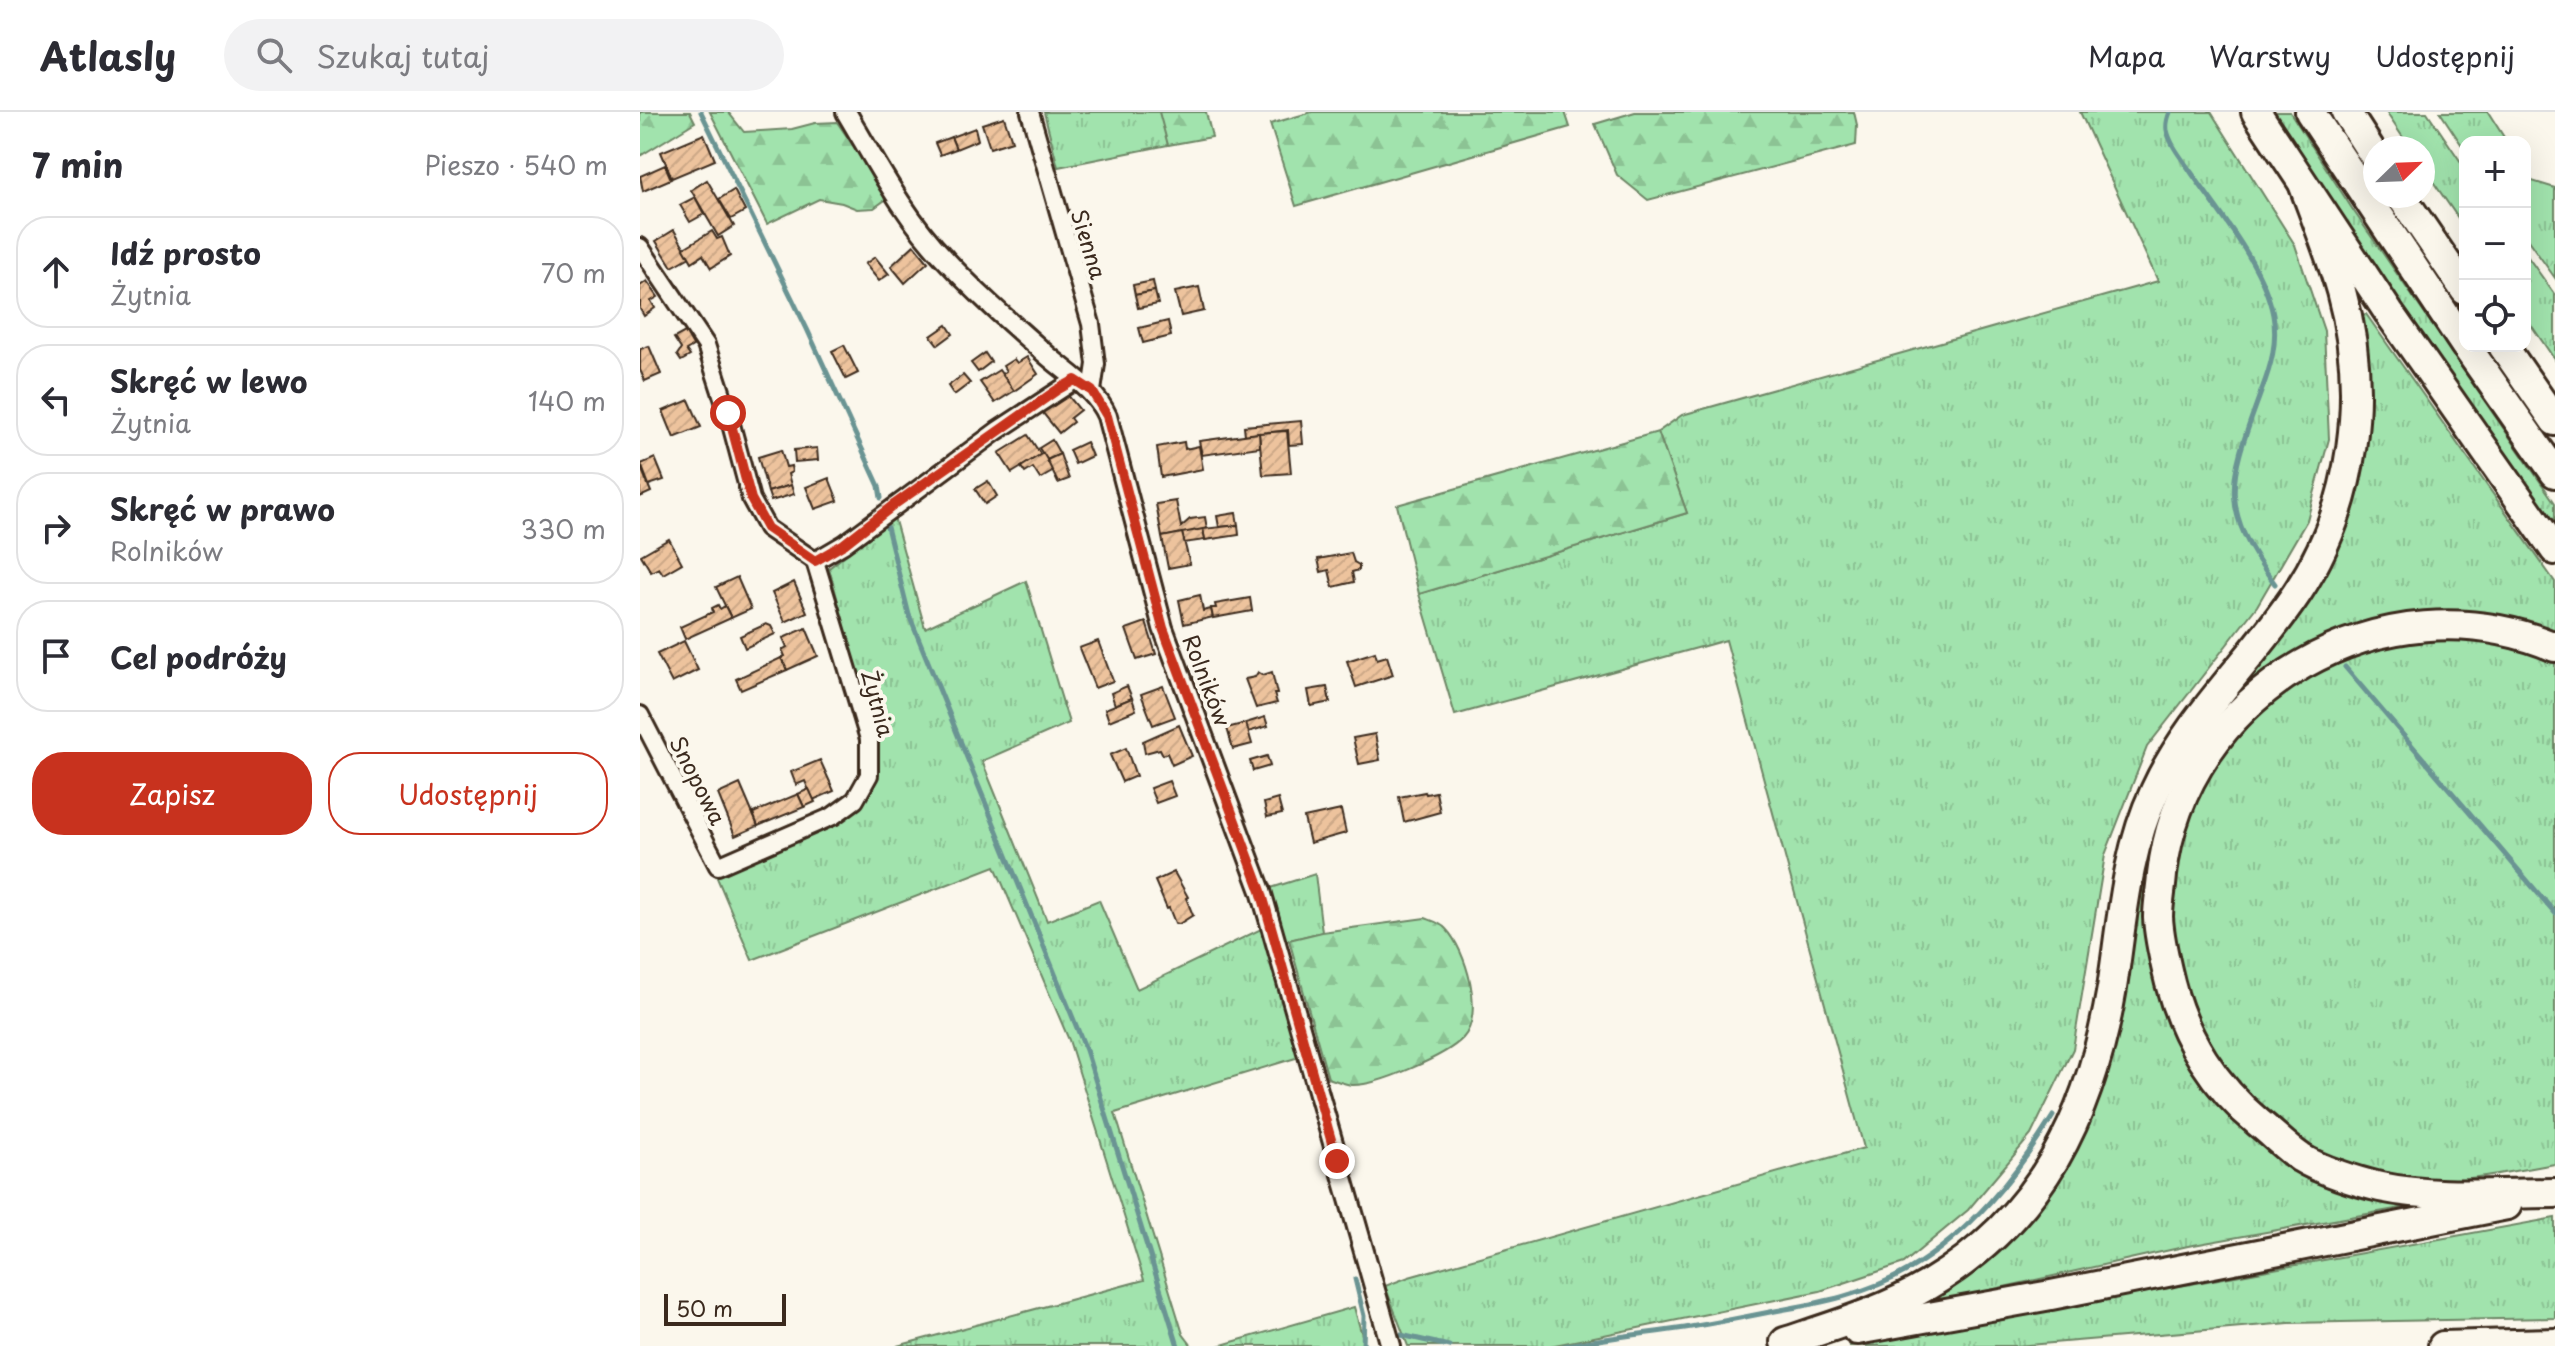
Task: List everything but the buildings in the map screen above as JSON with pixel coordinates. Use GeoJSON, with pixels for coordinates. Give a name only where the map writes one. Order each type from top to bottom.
{"type":"FeatureCollection","features":[{"type":"Feature","properties":{"kind":"highway"},"geometry":{"type":"LineString","coordinates":[[2256,112],[2389,313],[2555,550]]}},
{"type":"Feature","properties":{"kind":"highway"},"geometry":{"type":"LineString","coordinates":[[2310,112],[2459,336]]}},
{"type":"Feature","properties":{"kind":"highway"},"geometry":{"type":"LineString","coordinates":[[2346,112],[2363,138]]}},
{"type":"Feature","properties":{"kind":"highway"},"geometry":{"type":"LineString","coordinates":[[1775,1344],[1892,1304],[1968,1258],[2004,1227],[2035,1189],[2064,1144],[2085,1099],[2102,1042],[2135,844],[2155,791],[2183,740],[2298,592],[2326,540],[2341,499],[2352,440],[2355,372],[2342,294],[2304,186]]}},
{"type":"Feature","properties":{"kind":"highway"},"geometry":{"type":"LineString","coordinates":[[2410,208],[2459,281]]}},
{"type":"Feature","properties":{"kind":"highway"},"geometry":{"type":"LineString","coordinates":[[2412,208],[2459,267]]}},
{"type":"Feature","properties":{"kind":"highway"},"geometry":{"type":"LineString","coordinates":[[2470,352],[2555,473]]}},
{"type":"Feature","properties":{"kind":"highway"},"geometry":{"type":"LineString","coordinates":[[2507,352],[2555,421]]}},
{"type":"Feature","properties":{"kind":"highway"},"geometry":{"type":"LineString","coordinates":[[2526,352],[2555,389]]}},
{"type":"Feature","properties":{"kind":"highway"},"geometry":{"type":"LineString","coordinates":[[2555,647],[2509,631],[2470,625],[2429,625],[2381,631],[2342,644],[2272,684],[2236,718],[2205,756],[2182,801],[2165,848],[2158,917],[2178,1015],[2204,1062],[2237,1105],[2302,1159],[2379,1187],[2427,1193],[2555,1194]]}},
{"type":"Feature","properties":{"kind":"highway"},"geometry":{"type":"LineString","coordinates":[[1775,1344],[2036,1298],[2555,1194]]}},
{"type":"Feature","properties":{"kind":"highway"},"geometry":{"type":"LineString","coordinates":[[2443,1346],[2555,1343]]}},
{"type":"Feature","properties":{"kind":"street"},"geometry":{"type":"LineString","coordinates":[[846,112],[919,229],[944,259],[996,310],[1075,380],[1092,391]]}},
{"type":"Feature","properties":{"kind":"street","name":"Sienna"},"geometry":{"type":"LineString","coordinates":[[1030,112],[1091,324],[1096,364],[1092,391]]}},
{"type":"Feature","properties":{"kind":"street"},"geometry":{"type":"LineString","coordinates":[[640,247],[706,345],[751,499],[767,528],[815,561],[844,544],[997,431],[1075,380]]}},
{"type":"Feature","properties":{"kind":"street","name":"Rolników"},"geometry":{"type":"LineString","coordinates":[[1092,391],[1107,416],[1163,628],[1261,891],[1391,1346]]}},
{"type":"Feature","properties":{"kind":"street","name":"Żytnia"},"geometry":{"type":"LineString","coordinates":[[718,866],[833,816],[855,800],[869,775],[869,739],[815,561]]}},
{"type":"Feature","properties":{"kind":"street","name":"Snopowa"},"geometry":{"type":"LineString","coordinates":[[640,715],[718,866]]}},
{"type":"Feature","properties":{"kind":"green space"},"geometry":{"type":"Polygon","coordinates":[[[640,112],[690,112],[695,122],[640,156],[640,112]]]}},
{"type":"Feature","properties":{"kind":"green space"},"geometry":{"type":"Polygon","coordinates":[[[710,112],[728,112],[744,132],[837,122],[881,186],[885,200],[874,208],[857,209],[819,199],[767,224],[710,112]]]}},
{"type":"Feature","properties":{"kind":"green space"},"geometry":{"type":"Polygon","coordinates":[[[1044,112],[1162,112],[1168,145],[1058,167],[1044,112]]]}},
{"type":"Feature","properties":{"kind":"green space"},"geometry":{"type":"Polygon","coordinates":[[[1159,112],[1206,112],[1212,137],[1168,145],[1159,112]]]}},
{"type":"Feature","properties":{"kind":"green space"},"geometry":{"type":"Polygon","coordinates":[[[1312,112],[1565,112],[1570,127],[1296,206],[1270,124],[1312,112]]]}},
{"type":"Feature","properties":{"kind":"green space"},"geometry":{"type":"Polygon","coordinates":[[[1635,112],[1854,112],[1856,145],[1648,200],[1617,175],[1595,124],[1635,112]]]}},
{"type":"Feature","properties":{"kind":"green space"},"geometry":{"type":"Polygon","coordinates":[[[2080,112],[2211,112],[2295,245],[2324,331],[2329,439],[2307,520],[2257,606],[2147,747],[2105,855],[2073,1049],[2031,1135],[1968,1210],[1904,1263],[1820,1291],[1550,1346],[1408,1346],[1385,1286],[1864,1148],[1726,640],[1455,715],[1419,594],[1687,513],[1658,432],[1682,415],[2158,281],[2080,112]]]}},
{"type":"Feature","properties":{"kind":"green space"},"geometry":{"type":"Polygon","coordinates":[[[2269,112],[2290,112],[2353,210],[2555,503],[2555,531],[2450,386],[2269,112]]]}},
{"type":"Feature","properties":{"kind":"green space"},"geometry":{"type":"Polygon","coordinates":[[[2386,112],[2427,112],[2459,159],[2459,219],[2435,184],[2435,136],[2402,136],[2386,112]]]}},
{"type":"Feature","properties":{"kind":"green space"},"geometry":{"type":"Polygon","coordinates":[[[2440,112],[2488,112],[2503,136],[2459,136],[2459,141],[2440,112]]]}},
{"type":"Feature","properties":{"kind":"green space"},"geometry":{"type":"Polygon","coordinates":[[[2531,179],[2555,188],[2555,278],[2531,244],[2531,179]]]}},
{"type":"Feature","properties":{"kind":"green space"},"geometry":{"type":"Polygon","coordinates":[[[2531,261],[2555,295],[2555,360],[2531,325],[2531,261]]]}},
{"type":"Feature","properties":{"kind":"green space"},"geometry":{"type":"Polygon","coordinates":[[[2366,314],[2555,582],[2555,632],[2492,616],[2428,613],[2372,623],[2337,634],[2305,649],[2213,728],[2150,921],[2229,1109],[2418,1205],[2188,1246],[1941,1301],[1938,1294],[1974,1269],[2033,1212],[2057,1180],[2077,1145],[2108,1068],[2118,1026],[2141,880],[2167,795],[2200,738],[2315,587],[2339,543],[2360,480],[2365,447],[2368,382],[2362,315],[2366,314]]]}},
{"type":"Feature","properties":{"kind":"green space"},"geometry":{"type":"Polygon","coordinates":[[[1658,432],[1687,513],[1419,594],[1397,505],[1658,432]]]}},
{"type":"Feature","properties":{"kind":"green space"},"geometry":{"type":"Polygon","coordinates":[[[894,517],[925,628],[1026,581],[1069,723],[982,761],[1047,921],[1099,900],[1137,989],[1278,921],[1271,888],[1315,874],[1322,932],[1270,945],[1299,1057],[1115,1113],[1183,1334],[1192,1346],[897,1346],[1144,1280],[1069,1040],[995,866],[752,960],[715,873],[858,804],[875,738],[829,568],[894,517]]]}},
{"type":"Feature","properties":{"kind":"green space"},"geometry":{"type":"Polygon","coordinates":[[[2405,639],[2482,641],[2555,660],[2555,1164],[2465,1178],[2408,1182],[2349,1166],[2299,1140],[2256,1105],[2220,1063],[2194,1015],[2178,962],[2173,907],[2187,823],[2200,788],[2231,738],[2258,708],[2309,669],[2405,639]]]}},
{"type":"Feature","properties":{"kind":"green space"},"geometry":{"type":"Polygon","coordinates":[[[1425,918],[1446,929],[1466,966],[1473,999],[1469,1027],[1463,1038],[1427,1061],[1378,1081],[1352,1085],[1328,1078],[1289,940],[1322,932],[1425,918]]]}},
{"type":"Feature","properties":{"kind":"green space"},"geometry":{"type":"Polygon","coordinates":[[[2555,1218],[2555,1318],[2289,1323],[2017,1346],[1849,1346],[2555,1218]]]}},
{"type":"Feature","properties":{"kind":"green space"},"geometry":{"type":"Polygon","coordinates":[[[1354,1307],[1365,1346],[1218,1346],[1354,1307]]]}},
{"type":"Feature","properties":{"kind":"waterway"},"geometry":{"type":"LineString","coordinates":[[701,112],[807,329],[879,486],[881,498]]}},
{"type":"Feature","properties":{"kind":"waterway"},"geometry":{"type":"LineString","coordinates":[[2170,112],[2167,128],[2171,141],[2250,259],[2268,296],[2273,315],[2273,354],[2242,447],[2234,491],[2236,511],[2244,533],[2275,584]]}},
{"type":"Feature","properties":{"kind":"waterway"},"geometry":{"type":"LineString","coordinates":[[885,519],[909,615],[1086,1050],[1178,1346]]}},
{"type":"Feature","properties":{"kind":"waterway"},"geometry":{"type":"LineString","coordinates":[[2345,667],[2555,913]]}},
{"type":"Feature","properties":{"kind":"waterway"},"geometry":{"type":"LineString","coordinates":[[1564,1346],[1809,1305],[1893,1278],[1931,1255],[1972,1221],[2007,1182],[2053,1116]]}},
{"type":"Feature","properties":{"kind":"waterway"},"geometry":{"type":"LineString","coordinates":[[1355,1279],[1364,1316],[1363,1346]]}},
{"type":"Feature","properties":{"kind":"waterway"},"geometry":{"type":"LineString","coordinates":[[1401,1335],[1449,1346]]}},
{"type":"Feature","properties":{"kind":"route"},"geometry":{"type":"LineString","coordinates":[[728,413],[751,499],[767,528],[815,561],[844,544],[895,504],[1057,390],[1075,380],[1092,391],[1107,416],[1163,628],[1261,891],[1337,1161]]}}]}
